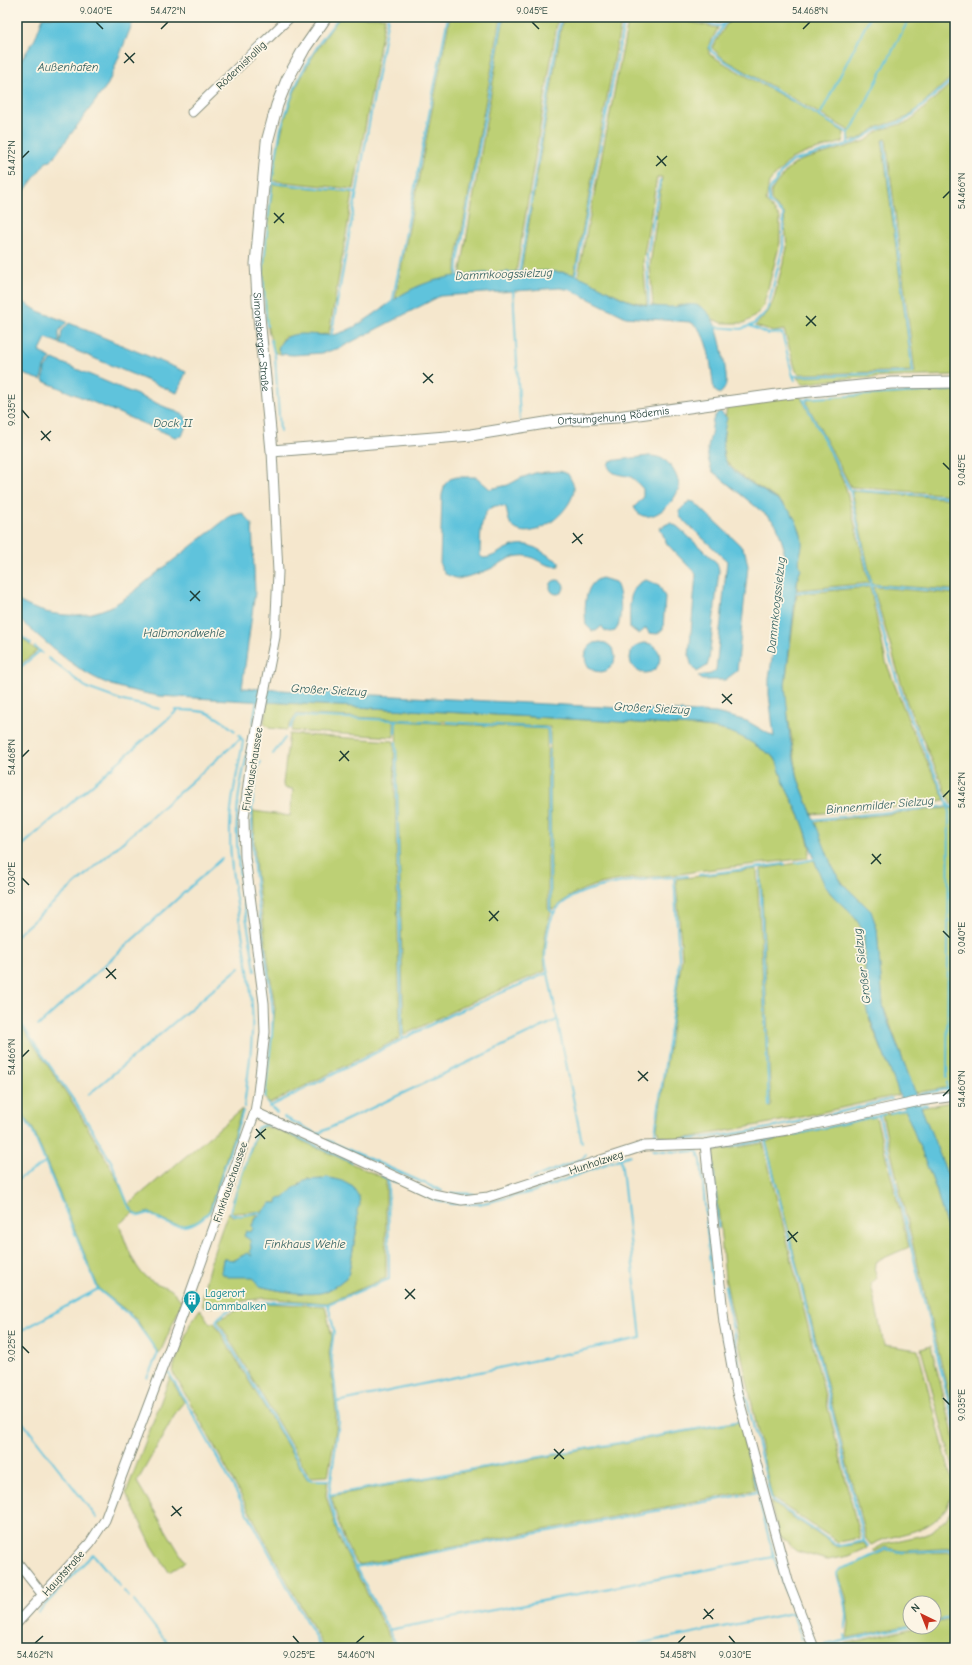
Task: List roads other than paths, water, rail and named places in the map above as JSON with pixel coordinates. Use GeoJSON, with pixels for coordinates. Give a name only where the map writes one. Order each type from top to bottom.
{"type":"FeatureCollection","features":[{"type":"Feature","properties":{"kind":"main road","name":"Simonsberger Straße"},"geometry":{"type":"LineString","coordinates":[[272,451],[258,317],[256,264],[266,157],[271,125],[287,80],[304,48],[326,17]]}},
{"type":"Feature","properties":{"kind":"main road","name":"Ortsumgehung Rödemis"},"geometry":{"type":"LineString","coordinates":[[272,451],[470,434],[564,420],[617,417],[791,392],[891,383],[955,382]]}},
{"type":"Feature","properties":{"kind":"street","name":"Rödemishallig"},"geometry":{"type":"LineString","coordinates":[[192,112],[290,17]]}},
{"type":"Feature","properties":{"kind":"street","name":"Simonsberger Straße"},"geometry":{"type":"LineString","coordinates":[[267,681],[275,638],[278,572],[272,451]]}},
{"type":"Feature","properties":{"kind":"street","name":"Finkhauschaussee"},"geometry":{"type":"LineString","coordinates":[[105,1520],[189,1297],[255,1112],[262,1065],[264,1003],[245,857],[244,818],[251,760],[267,681]]}},
{"type":"Feature","properties":{"kind":"street","name":"Hunholzweg"},"geometry":{"type":"LineString","coordinates":[[255,1112],[433,1194],[462,1200],[488,1197],[644,1146],[706,1144],[793,1129],[920,1101],[955,1096]]}},
{"type":"Feature","properties":{"kind":"street"},"geometry":{"type":"LineString","coordinates":[[706,1144],[724,1322],[736,1389],[788,1581],[814,1648]]}},
{"type":"Feature","properties":{"kind":"street","name":"Hauptstraße"},"geometry":{"type":"LineString","coordinates":[[17,1623],[90,1543],[105,1520]]}},
{"type":"Feature","properties":{"kind":"street"},"geometry":{"type":"LineString","coordinates":[[17,1562],[43,1595]]}},
{"type":"Feature","properties":{"kind":"water","name":"Außenhafen"},"geometry":{"type":"Polygon","coordinates":[[[43,17],[135,17],[108,84],[51,161],[46,162],[17,201],[17,66],[35,39],[43,17]]]}},
{"type":"Feature","properties":{"kind":"water","name":"Dammkoogssielzug"},"geometry":{"type":"Polygon","coordinates":[[[546,271],[576,275],[615,295],[640,304],[670,307],[697,305],[701,307],[713,321],[719,336],[726,375],[726,385],[722,392],[719,394],[714,390],[706,342],[697,327],[690,322],[626,317],[571,290],[560,288],[440,296],[340,348],[322,353],[293,355],[281,354],[278,349],[282,341],[295,335],[330,335],[346,331],[363,322],[403,294],[436,280],[472,274],[546,271]]]}},
{"type":"Feature","properties":{"kind":"water"},"geometry":{"type":"Polygon","coordinates":[[[17,298],[38,311],[67,322],[59,331],[59,343],[46,338],[39,352],[51,358],[44,367],[41,380],[17,372],[17,298]]]}},
{"type":"Feature","properties":{"kind":"water"},"geometry":{"type":"Polygon","coordinates":[[[69,323],[186,372],[177,393],[60,344],[62,331],[69,323]]]}},
{"type":"Feature","properties":{"kind":"water","name":"Dock II"},"geometry":{"type":"Polygon","coordinates":[[[53,359],[184,415],[188,421],[182,436],[175,437],[43,381],[45,368],[53,359]]]}},
{"type":"Feature","properties":{"kind":"water","name":"Halbmondwehle"},"geometry":{"type":"Polygon","coordinates":[[[720,411],[727,418],[723,448],[724,457],[728,465],[744,479],[785,507],[794,517],[801,534],[802,546],[799,560],[801,569],[798,575],[785,685],[790,738],[798,779],[832,866],[842,883],[871,911],[877,929],[883,1005],[886,1017],[955,1194],[955,1261],[949,1245],[948,1232],[936,1189],[867,1011],[864,937],[861,928],[852,915],[835,898],[825,885],[818,870],[801,818],[774,757],[753,743],[737,735],[721,730],[703,727],[159,696],[112,685],[86,673],[62,656],[17,618],[17,600],[36,609],[70,615],[92,613],[116,604],[129,596],[230,516],[242,513],[252,524],[255,592],[242,688],[716,713],[747,721],[774,737],[769,694],[769,678],[784,548],[777,526],[771,519],[712,471],[708,456],[708,449],[713,421],[717,413],[720,411]]]}},
{"type":"Feature","properties":{"kind":"water"},"geometry":{"type":"Polygon","coordinates":[[[649,456],[663,459],[668,463],[676,474],[679,486],[673,500],[667,506],[660,512],[645,516],[639,514],[634,507],[643,498],[643,489],[633,478],[614,473],[609,469],[608,465],[610,461],[649,456]]]}},
{"type":"Feature","properties":{"kind":"water"},"geometry":{"type":"Polygon","coordinates":[[[560,471],[568,474],[574,488],[572,497],[567,507],[559,516],[539,529],[528,532],[519,531],[511,525],[506,507],[497,506],[490,508],[482,521],[480,555],[483,558],[493,556],[511,546],[525,545],[536,548],[556,560],[559,562],[559,566],[549,565],[529,557],[519,556],[509,559],[485,571],[458,579],[445,574],[440,565],[442,495],[445,484],[450,479],[457,477],[476,477],[490,489],[508,485],[535,473],[560,471]]]}},
{"type":"Feature","properties":{"kind":"water"},"geometry":{"type":"Polygon","coordinates":[[[689,501],[694,502],[739,544],[745,552],[748,566],[737,671],[725,680],[702,680],[698,676],[711,674],[716,670],[727,561],[680,517],[679,511],[689,501]]]}},
{"type":"Feature","properties":{"kind":"water"},"geometry":{"type":"Polygon","coordinates":[[[671,523],[678,527],[717,563],[719,570],[709,660],[707,666],[697,672],[691,664],[689,656],[696,574],[667,544],[660,528],[671,523]]]}},
{"type":"Feature","properties":{"kind":"water"},"geometry":{"type":"Polygon","coordinates":[[[602,578],[615,582],[619,592],[621,607],[619,621],[618,627],[613,632],[605,631],[602,626],[596,631],[592,631],[586,625],[585,604],[588,590],[596,581],[602,578]]]}},
{"type":"Feature","properties":{"kind":"water"},"geometry":{"type":"Polygon","coordinates":[[[554,580],[560,580],[564,584],[564,590],[560,594],[554,594],[550,590],[550,584],[554,580]]]}},
{"type":"Feature","properties":{"kind":"water"},"geometry":{"type":"Polygon","coordinates":[[[646,580],[659,585],[665,597],[663,629],[657,634],[649,633],[646,628],[639,634],[630,628],[630,600],[632,593],[640,583],[646,580]]]}},
{"type":"Feature","properties":{"kind":"water"},"geometry":{"type":"Polygon","coordinates":[[[600,642],[606,643],[614,651],[614,663],[606,671],[600,672],[594,671],[586,663],[585,657],[586,651],[594,643],[600,642]]]}},
{"type":"Feature","properties":{"kind":"water"},"geometry":{"type":"Polygon","coordinates":[[[645,643],[655,648],[660,658],[655,668],[645,673],[635,668],[630,658],[635,648],[645,643]]]}},
{"type":"Feature","properties":{"kind":"water","name":"Finkhaus Wehle"},"geometry":{"type":"Polygon","coordinates":[[[326,1177],[342,1181],[353,1187],[359,1197],[360,1205],[357,1210],[358,1223],[348,1276],[327,1291],[303,1294],[259,1286],[253,1277],[228,1277],[221,1273],[223,1259],[235,1260],[247,1253],[252,1256],[249,1251],[251,1249],[250,1240],[244,1236],[246,1231],[250,1232],[253,1229],[252,1225],[257,1217],[271,1203],[277,1203],[278,1199],[284,1198],[292,1189],[299,1186],[304,1180],[323,1179],[326,1177]]]}},
{"type":"Feature","properties":{"kind":"waterway"},"geometry":{"type":"LineString","coordinates":[[267,326],[263,273],[272,183],[281,128],[302,72],[320,42],[339,17]]}},
{"type":"Feature","properties":{"kind":"waterway"},"geometry":{"type":"LineString","coordinates":[[331,337],[388,17]]}},
{"type":"Feature","properties":{"kind":"waterway"},"geometry":{"type":"LineString","coordinates":[[392,304],[448,17]]}},
{"type":"Feature","properties":{"kind":"waterway","name":"Dammkoogssielzug"},"geometry":{"type":"LineString","coordinates":[[457,278],[458,262],[503,17]]}},
{"type":"Feature","properties":{"kind":"waterway","name":"Dammkoogssielzug"},"geometry":{"type":"LineString","coordinates":[[519,274],[561,17]]}},
{"type":"Feature","properties":{"kind":"waterway"},"geometry":{"type":"LineString","coordinates":[[575,277],[625,17]]}},
{"type":"Feature","properties":{"kind":"waterway"},"geometry":{"type":"LineString","coordinates":[[684,17],[719,26],[733,17]]}},
{"type":"Feature","properties":{"kind":"waterway"},"geometry":{"type":"LineString","coordinates":[[820,115],[870,17]]}},
{"type":"Feature","properties":{"kind":"waterway"},"geometry":{"type":"LineString","coordinates":[[848,133],[852,129],[910,17]]}},
{"type":"Feature","properties":{"kind":"waterway"},"geometry":{"type":"LineString","coordinates":[[724,24],[710,47],[711,51],[723,60],[848,133],[848,143]]}},
{"type":"Feature","properties":{"kind":"waterway"},"geometry":{"type":"LineString","coordinates":[[714,327],[741,329],[754,324],[767,311],[783,247],[783,214],[769,202],[769,191],[783,170],[793,161],[858,141],[878,129],[909,118],[955,77]]}},
{"type":"Feature","properties":{"kind":"waterway"},"geometry":{"type":"LineString","coordinates":[[750,326],[768,334],[782,333],[793,376],[913,373],[884,141]]}},
{"type":"Feature","properties":{"kind":"waterway"},"geometry":{"type":"LineString","coordinates":[[649,308],[647,256],[660,180]]}},
{"type":"Feature","properties":{"kind":"waterway"},"geometry":{"type":"LineString","coordinates":[[272,183],[356,192]]}},
{"type":"Feature","properties":{"kind":"waterway"},"geometry":{"type":"LineString","coordinates":[[513,288],[520,420]]}},
{"type":"Feature","properties":{"kind":"waterway"},"geometry":{"type":"LineString","coordinates":[[271,340],[275,356],[280,431]]}},
{"type":"Feature","properties":{"kind":"waterway"},"geometry":{"type":"LineString","coordinates":[[793,376],[795,380]]}},
{"type":"Feature","properties":{"kind":"waterway"},"geometry":{"type":"LineString","coordinates":[[805,403],[807,399],[811,398],[955,390]]}},
{"type":"Feature","properties":{"kind":"waterway"},"geometry":{"type":"LineString","coordinates":[[797,592],[871,585],[850,490],[803,399]]}},
{"type":"Feature","properties":{"kind":"waterway"},"geometry":{"type":"LineString","coordinates":[[850,490],[955,497]]}},
{"type":"Feature","properties":{"kind":"waterway"},"geometry":{"type":"LineString","coordinates":[[947,1077],[949,806],[907,710],[889,655],[871,585],[955,592]]}},
{"type":"Feature","properties":{"kind":"waterway"},"geometry":{"type":"LineString","coordinates":[[17,633],[31,644]]}},
{"type":"Feature","properties":{"kind":"waterway"},"geometry":{"type":"LineString","coordinates":[[35,647],[42,653]]}},
{"type":"Feature","properties":{"kind":"waterway"},"geometry":{"type":"LineString","coordinates":[[17,670],[40,651]]}},
{"type":"Feature","properties":{"kind":"waterway"},"geometry":{"type":"LineString","coordinates":[[48,658],[87,688],[123,701],[160,709]]}},
{"type":"Feature","properties":{"kind":"waterway"},"geometry":{"type":"LineString","coordinates":[[253,725],[257,700]]}},
{"type":"Feature","properties":{"kind":"waterway"},"geometry":{"type":"LineString","coordinates":[[175,710],[194,710],[208,713],[220,719],[235,731]]}},
{"type":"Feature","properties":{"kind":"waterway"},"geometry":{"type":"LineString","coordinates":[[17,850],[178,710]]}},
{"type":"Feature","properties":{"kind":"waterway"},"geometry":{"type":"LineString","coordinates":[[297,716],[441,722]]}},
{"type":"Feature","properties":{"kind":"waterway"},"geometry":{"type":"LineString","coordinates":[[290,728],[297,716]]}},
{"type":"Feature","properties":{"kind":"waterway"},"geometry":{"type":"LineString","coordinates":[[395,733],[396,720]]}},
{"type":"Feature","properties":{"kind":"waterway"},"geometry":{"type":"LineString","coordinates":[[447,722],[548,729]]}},
{"type":"Feature","properties":{"kind":"waterway"},"geometry":{"type":"LineString","coordinates":[[548,729],[549,744]]}},
{"type":"Feature","properties":{"kind":"waterway"},"geometry":{"type":"LineString","coordinates":[[239,735],[243,741],[232,799],[230,834],[233,877],[247,962],[252,1005],[249,1069],[244,1107]]}},
{"type":"Feature","properties":{"kind":"waterway"},"geometry":{"type":"LineString","coordinates":[[17,935],[241,738]]}},
{"type":"Feature","properties":{"kind":"waterway"},"geometry":{"type":"LineString","coordinates":[[273,754],[285,738]]}},
{"type":"Feature","properties":{"kind":"waterway"},"geometry":{"type":"LineString","coordinates":[[250,741],[238,801],[237,843],[241,886],[255,971]]}},
{"type":"Feature","properties":{"kind":"waterway"},"geometry":{"type":"LineString","coordinates":[[396,742],[402,1038]]}},
{"type":"Feature","properties":{"kind":"waterway"},"geometry":{"type":"LineString","coordinates":[[549,749],[550,910],[554,913]]}},
{"type":"Feature","properties":{"kind":"waterway"},"geometry":{"type":"LineString","coordinates":[[261,762],[258,766],[253,800],[252,837],[253,862],[273,1013],[265,1098]]}},
{"type":"Feature","properties":{"kind":"waterway","name":"Binnenmilder Sielzug"},"geometry":{"type":"LineString","coordinates":[[811,820],[949,806],[955,808]]}},
{"type":"Feature","properties":{"kind":"waterway"},"geometry":{"type":"LineString","coordinates":[[38,1026],[222,858]]}},
{"type":"Feature","properties":{"kind":"waterway"},"geometry":{"type":"LineString","coordinates":[[796,863],[815,859]]}},
{"type":"Feature","properties":{"kind":"waterway"},"geometry":{"type":"LineString","coordinates":[[699,875],[785,864]]}},
{"type":"Feature","properties":{"kind":"waterway"},"geometry":{"type":"LineString","coordinates":[[760,872],[769,1106]]}},
{"type":"Feature","properties":{"kind":"waterway"},"geometry":{"type":"LineString","coordinates":[[582,1143],[545,958],[547,935],[552,917],[564,902],[578,894],[595,888],[635,881],[687,876]]}},
{"type":"Feature","properties":{"kind":"waterway"},"geometry":{"type":"LineString","coordinates":[[673,1141],[656,1136],[655,1133],[678,974],[679,957],[674,877]]}},
{"type":"Feature","properties":{"kind":"waterway"},"geometry":{"type":"LineString","coordinates":[[88,1095],[240,967]]}},
{"type":"Feature","properties":{"kind":"waterway"},"geometry":{"type":"LineString","coordinates":[[269,1107],[450,1015],[547,973]]}},
{"type":"Feature","properties":{"kind":"waterway"},"geometry":{"type":"LineString","coordinates":[[17,1018],[77,1105],[112,1163],[128,1205],[135,1214],[139,1216],[149,1213],[165,1223],[187,1226],[195,1223],[210,1211],[243,1111]]}},
{"type":"Feature","properties":{"kind":"waterway"},"geometry":{"type":"LineString","coordinates":[[317,1134],[557,1020]]}},
{"type":"Feature","properties":{"kind":"waterway"},"geometry":{"type":"LineString","coordinates":[[947,1082],[947,1089]]}},
{"type":"Feature","properties":{"kind":"waterway"},"geometry":{"type":"LineString","coordinates":[[919,1095],[947,1089],[955,1090]]}},
{"type":"Feature","properties":{"kind":"waterway"},"geometry":{"type":"LineString","coordinates":[[680,1140],[707,1138],[760,1130],[813,1119],[892,1099]]}},
{"type":"Feature","properties":{"kind":"waterway"},"geometry":{"type":"LineString","coordinates":[[267,1103],[277,1113]]}},
{"type":"Feature","properties":{"kind":"waterway"},"geometry":{"type":"LineString","coordinates":[[919,1106],[927,1105]]}},
{"type":"Feature","properties":{"kind":"waterway"},"geometry":{"type":"LineString","coordinates":[[17,1106],[32,1130],[98,1289],[134,1319],[158,1353],[147,1378]]}},
{"type":"Feature","properties":{"kind":"waterway"},"geometry":{"type":"LineString","coordinates":[[890,1113],[906,1109]]}},
{"type":"Feature","properties":{"kind":"waterway"},"geometry":{"type":"LineString","coordinates":[[793,1135],[885,1114]]}},
{"type":"Feature","properties":{"kind":"waterway"},"geometry":{"type":"LineString","coordinates":[[879,1115],[955,1428]]}},
{"type":"Feature","properties":{"kind":"waterway"},"geometry":{"type":"LineString","coordinates":[[284,1117],[319,1135]]}},
{"type":"Feature","properties":{"kind":"waterway"},"geometry":{"type":"LineString","coordinates":[[261,1214],[259,1212],[240,1216],[230,1212],[257,1128],[266,1124],[271,1126]]}},
{"type":"Feature","properties":{"kind":"waterway"},"geometry":{"type":"LineString","coordinates":[[276,1127],[352,1162]]}},
{"type":"Feature","properties":{"kind":"waterway"},"geometry":{"type":"LineString","coordinates":[[721,1148],[787,1136]]}},
{"type":"Feature","properties":{"kind":"waterway"},"geometry":{"type":"LineString","coordinates":[[327,1140],[442,1191]]}},
{"type":"Feature","properties":{"kind":"waterway"},"geometry":{"type":"LineString","coordinates":[[765,1140],[864,1541],[868,1546]]}},
{"type":"Feature","properties":{"kind":"waterway"},"geometry":{"type":"LineString","coordinates":[[716,1149],[712,1151],[712,1154],[718,1228]]}},
{"type":"Feature","properties":{"kind":"waterway"},"geometry":{"type":"LineString","coordinates":[[653,1150],[679,1152]]}},
{"type":"Feature","properties":{"kind":"waterway"},"geometry":{"type":"LineString","coordinates":[[683,1152],[698,1152],[701,1161],[711,1274],[720,1322]]}},
{"type":"Feature","properties":{"kind":"waterway"},"geometry":{"type":"LineString","coordinates":[[530,1179],[582,1159],[586,1154]]}},
{"type":"Feature","properties":{"kind":"waterway"},"geometry":{"type":"LineString","coordinates":[[415,1191],[430,1198],[453,1204],[479,1204],[532,1192],[630,1155]]}},
{"type":"Feature","properties":{"kind":"waterway"},"geometry":{"type":"LineString","coordinates":[[337,1402],[641,1338],[621,1160]]}},
{"type":"Feature","properties":{"kind":"waterway"},"geometry":{"type":"LineString","coordinates":[[17,1180],[45,1163]]}},
{"type":"Feature","properties":{"kind":"waterway"},"geometry":{"type":"LineString","coordinates":[[382,1176],[388,1179],[389,1279],[328,1304],[334,1330],[331,1353],[339,1421],[329,1495],[336,1525],[345,1547],[398,1648]]}},
{"type":"Feature","properties":{"kind":"waterway"},"geometry":{"type":"LineString","coordinates":[[388,1179],[396,1182]]}},
{"type":"Feature","properties":{"kind":"waterway"},"geometry":{"type":"LineString","coordinates":[[451,1193],[474,1194]]}},
{"type":"Feature","properties":{"kind":"waterway"},"geometry":{"type":"LineString","coordinates":[[725,1286],[743,1384],[772,1501],[835,1544],[840,1546],[864,1541]]}},
{"type":"Feature","properties":{"kind":"waterway"},"geometry":{"type":"LineString","coordinates":[[17,1333],[98,1289]]}},
{"type":"Feature","properties":{"kind":"waterway"},"geometry":{"type":"LineString","coordinates":[[328,1304],[285,1302],[252,1303],[225,1312],[216,1321],[308,1478],[312,1480],[331,1480]]}},
{"type":"Feature","properties":{"kind":"waterway"},"geometry":{"type":"LineString","coordinates":[[721,1329],[723,1340]]}},
{"type":"Feature","properties":{"kind":"waterway"},"geometry":{"type":"LineString","coordinates":[[169,1373],[208,1441],[321,1648]]}},
{"type":"Feature","properties":{"kind":"waterway"},"geometry":{"type":"LineString","coordinates":[[17,1415],[97,1518]]}},
{"type":"Feature","properties":{"kind":"waterway"},"geometry":{"type":"LineString","coordinates":[[329,1495],[741,1421]]}},
{"type":"Feature","properties":{"kind":"waterway"},"geometry":{"type":"LineString","coordinates":[[745,1439],[758,1494]]}},
{"type":"Feature","properties":{"kind":"waterway"},"geometry":{"type":"LineString","coordinates":[[356,1567],[758,1492]]}},
{"type":"Feature","properties":{"kind":"waterway"},"geometry":{"type":"LineString","coordinates":[[759,1500],[774,1557],[791,1606]]}},
{"type":"Feature","properties":{"kind":"waterway"},"geometry":{"type":"LineString","coordinates":[[845,1629],[847,1615],[845,1601],[837,1573],[840,1569],[857,1563],[886,1549],[902,1552],[955,1550]]}},
{"type":"Feature","properties":{"kind":"waterway"},"geometry":{"type":"LineString","coordinates":[[65,1583],[93,1554],[120,1586]]}},
{"type":"Feature","properties":{"kind":"waterway"},"geometry":{"type":"LineString","coordinates":[[388,1630],[774,1557]]}},
{"type":"Feature","properties":{"kind":"waterway"},"geometry":{"type":"LineString","coordinates":[[38,1612],[63,1586]]}},
{"type":"Feature","properties":{"kind":"waterway"},"geometry":{"type":"LineString","coordinates":[[124,1591],[129,1597]]}},
{"type":"Feature","properties":{"kind":"waterway"},"geometry":{"type":"LineString","coordinates":[[134,1601],[171,1648]]}},
{"type":"Feature","properties":{"kind":"waterway"},"geometry":{"type":"LineString","coordinates":[[792,1611],[802,1639]]}},
{"type":"Feature","properties":{"kind":"waterway"},"geometry":{"type":"LineString","coordinates":[[617,1648],[793,1613]]}},
{"type":"Feature","properties":{"kind":"waterway"},"geometry":{"type":"LineString","coordinates":[[942,1619],[955,1617]]}},
{"type":"Feature","properties":{"kind":"waterway"},"geometry":{"type":"LineString","coordinates":[[816,1647],[902,1628]]}},
{"type":"Feature","properties":{"kind":"waterway"},"geometry":{"type":"LineString","coordinates":[[845,1635],[846,1640]]}},
{"type":"Feature","properties":{"kind":"place","name":"Lagerort Dammbalken"},"geometry":{"type":"Point","coordinates":[192,1314]}},
{"type":"Feature","properties":{"kind":"water label","name":"Großer Sielzug"},"geometry":{"type":"Point","coordinates":[329,690]}},
{"type":"Feature","properties":{"kind":"water label","name":"Großer Sielzug"},"geometry":{"type":"Point","coordinates":[652,708]}},
{"type":"Feature","properties":{"kind":"water label","name":"Großer Sielzug"},"geometry":{"type":"Point","coordinates":[862,966]}}]}
